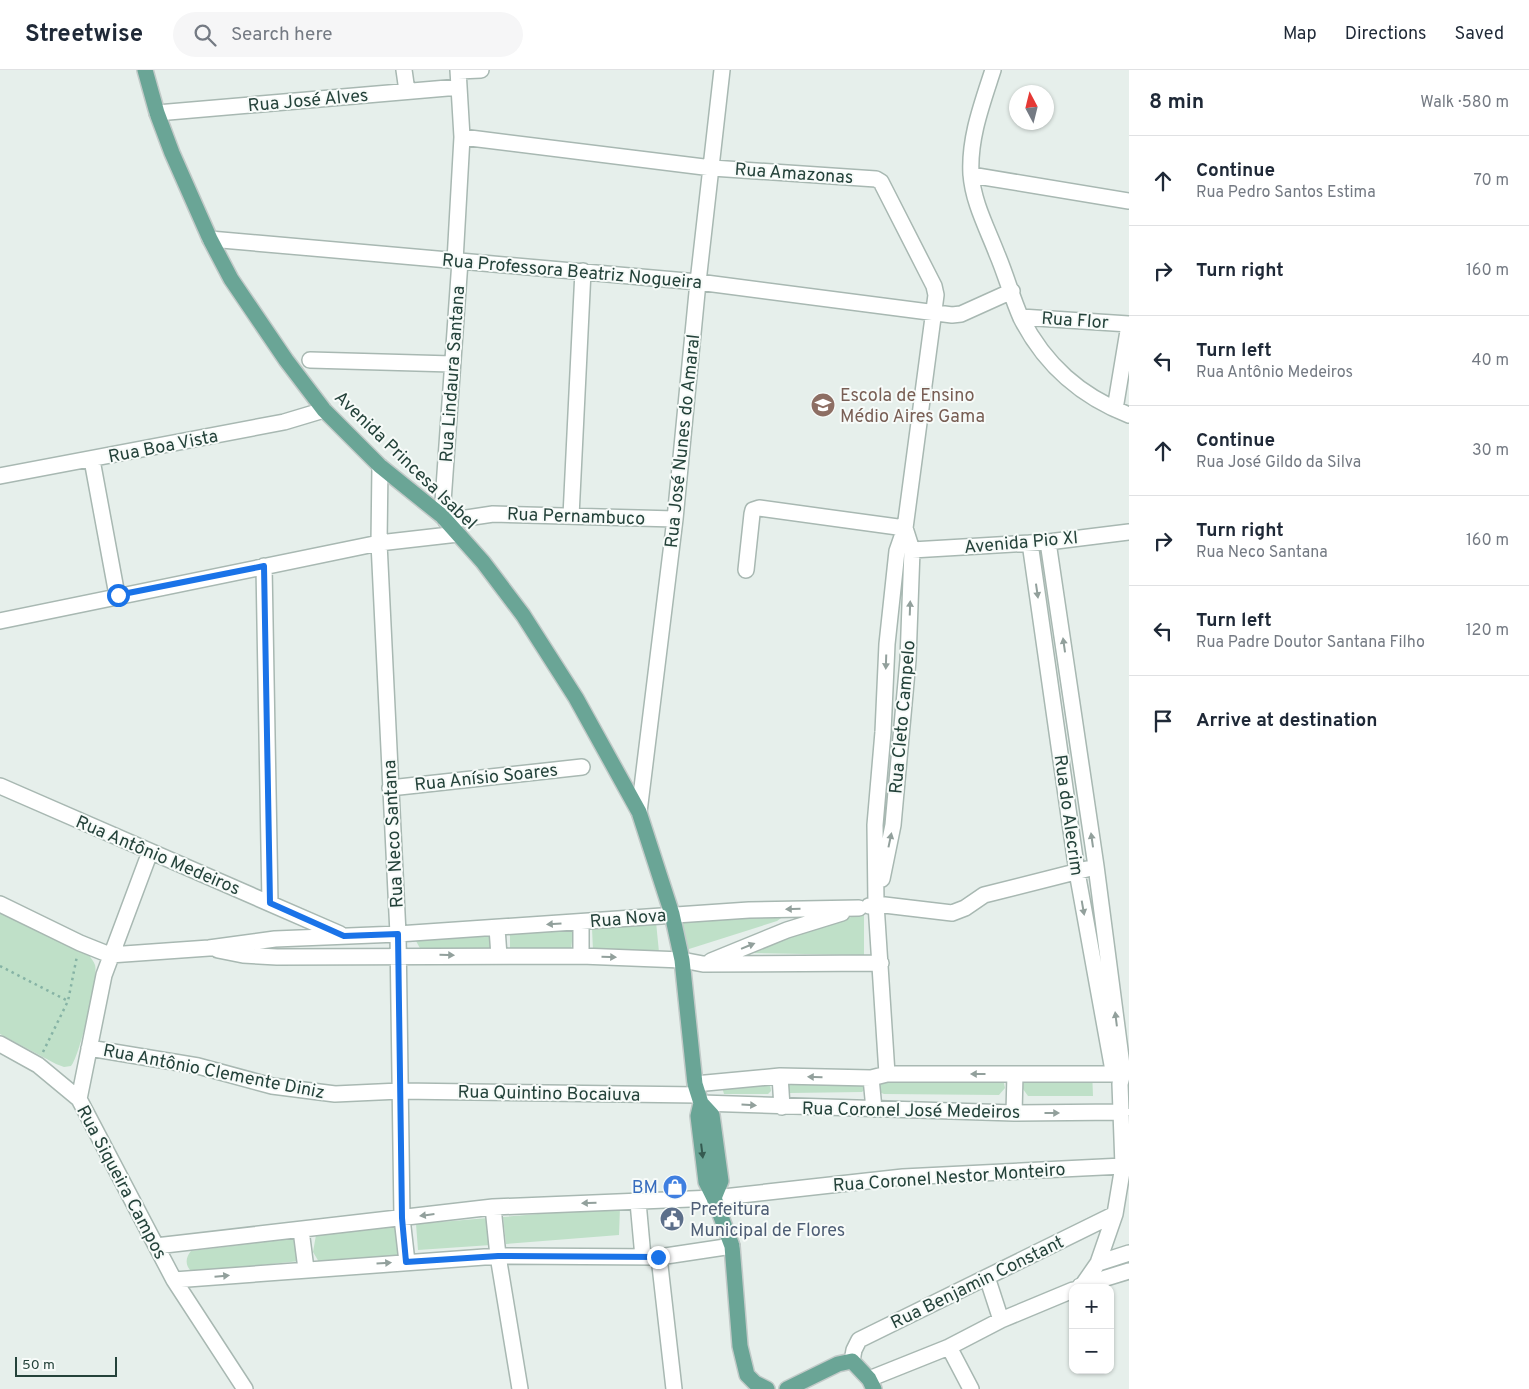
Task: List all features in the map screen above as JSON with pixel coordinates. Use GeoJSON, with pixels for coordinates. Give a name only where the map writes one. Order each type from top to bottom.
{"type":"FeatureCollection","features":[{"type":"Feature","properties":{"kind":"main road","name":"Avenida Princesa Isabel"},"geometry":{"type":"LineString","coordinates":[[145,70],[157,113],[210,239],[231,279],[286,360],[324,410],[380,466],[444,519],[483,562],[523,615],[576,698],[639,812],[672,914],[682,960],[698,1094],[698,1116],[706,1182],[732,1246],[742,1353],[747,1375],[755,1383],[768,1389]]}},
{"type":"Feature","properties":{"kind":"main road"},"geometry":{"type":"LineString","coordinates":[[786,1389],[838,1364],[852,1361],[872,1384]]}},
{"type":"Feature","properties":{"kind":"street"},"geometry":{"type":"LineString","coordinates":[[404,70],[407,91]]}},
{"type":"Feature","properties":{"kind":"street"},"geometry":{"type":"LineString","coordinates":[[458,71],[481,70]]}},
{"type":"Feature","properties":{"kind":"street","name":"Rua José Nunes do Amaral"},"geometry":{"type":"LineString","coordinates":[[639,812],[675,519],[698,282],[722,70]]}},
{"type":"Feature","properties":{"kind":"street"},"geometry":{"type":"LineString","coordinates":[[993,70],[976,122],[971,150],[971,175],[977,203],[1021,316],[1039,349],[1062,376],[1086,394],[1122,412],[1129,325]]}},
{"type":"Feature","properties":{"kind":"street","name":"Rua Lindaura Santana"},"geometry":{"type":"LineString","coordinates":[[444,519],[458,261],[462,137],[458,71]]}},
{"type":"Feature","properties":{"kind":"street","name":"Rua José Alves"},"geometry":{"type":"LineString","coordinates":[[157,113],[460,87]]}},
{"type":"Feature","properties":{"kind":"street","name":"Rua Amazonas"},"geometry":{"type":"LineString","coordinates":[[462,137],[712,168],[876,179]]}},
{"type":"Feature","properties":{"kind":"street"},"geometry":{"type":"LineString","coordinates":[[971,175],[1129,202]]}},
{"type":"Feature","properties":{"kind":"street","name":"Rua Cleto Campelo"},"geometry":{"type":"LineString","coordinates":[[876,179],[881,182],[934,286],[936,295],[905,528],[896,551],[887,644],[884,732],[875,825],[876,904],[887,1074]]}},
{"type":"Feature","properties":{"kind":"street","name":"Rua Professora Beatriz Nogueira"},"geometry":{"type":"LineString","coordinates":[[210,239],[583,270],[698,282],[933,311],[952,315],[961,314],[1012,291]]}},
{"type":"Feature","properties":{"kind":"street"},"geometry":{"type":"LineString","coordinates":[[571,516],[583,270]]}},
{"type":"Feature","properties":{"kind":"street","name":"Rua Flor"},"geometry":{"type":"LineString","coordinates":[[1021,316],[1129,325]]}},
{"type":"Feature","properties":{"kind":"street"},"geometry":{"type":"LineString","coordinates":[[310,360],[452,364]]}},
{"type":"Feature","properties":{"kind":"street","name":"Rua Boa Vista"},"geometry":{"type":"LineString","coordinates":[[0,476],[284,422],[324,410]]}},
{"type":"Feature","properties":{"kind":"street"},"geometry":{"type":"LineString","coordinates":[[92,460],[118,595]]}},
{"type":"Feature","properties":{"kind":"street","name":"Rua Neco Santana"},"geometry":{"type":"LineString","coordinates":[[380,466],[379,544],[398,934],[402,1218],[406,1262]]}},
{"type":"Feature","properties":{"kind":"street"},"geometry":{"type":"LineString","coordinates":[[746,570],[752,514],[753,510],[759,508],[905,528]]}},
{"type":"Feature","properties":{"kind":"street","name":"Rua Pernambuco"},"geometry":{"type":"LineString","coordinates":[[444,519],[493,514],[675,519]]}},
{"type":"Feature","properties":{"kind":"street","name":"Rua Cleto Campelo"},"geometry":{"type":"LineString","coordinates":[[876,904],[893,825],[908,660],[912,550],[905,528]]}},
{"type":"Feature","properties":{"kind":"street","name":"Avenida Pio XI"},"geometry":{"type":"LineString","coordinates":[[912,550],[1048,542],[1129,532]]}},
{"type":"Feature","properties":{"kind":"street"},"geometry":{"type":"LineString","coordinates":[[0,621],[118,595],[379,544],[458,534]]}},
{"type":"Feature","properties":{"kind":"street","name":"Rua do Alecrim"},"geometry":{"type":"LineString","coordinates":[[1048,542],[1096,866],[1122,1073],[1117,1079]]}},
{"type":"Feature","properties":{"kind":"street","name":"Rua do Alecrim"},"geometry":{"type":"LineString","coordinates":[[1030,543],[1077,872],[1122,1112],[1123,1166],[1115,1214],[1098,1263],[1081,1284]]}},
{"type":"Feature","properties":{"kind":"street"},"geometry":{"type":"LineString","coordinates":[[264,566],[270,903]]}},
{"type":"Feature","properties":{"kind":"street"},"geometry":{"type":"LineString","coordinates":[[1050,686],[1069,681]]}},
{"type":"Feature","properties":{"kind":"street","name":"Rua Anísio Soares"},"geometry":{"type":"LineString","coordinates":[[390,788],[582,767]]}},
{"type":"Feature","properties":{"kind":"street","name":"Rua Antônio Medeiros"},"geometry":{"type":"LineString","coordinates":[[0,786],[344,936]]}},
{"type":"Feature","properties":{"kind":"street","name":"Rua Siqueira Campos"},"geometry":{"type":"LineString","coordinates":[[150,852],[104,974],[78,1099],[174,1280],[245,1389]]}},
{"type":"Feature","properties":{"kind":"street","name":"Rua Nova"},"geometry":{"type":"LineString","coordinates":[[702,964],[787,930],[859,908],[876,904],[952,913],[965,908],[984,895],[1096,866]]}},
{"type":"Feature","properties":{"kind":"street"},"geometry":{"type":"LineString","coordinates":[[0,904],[80,943],[110,955],[209,948]]}},
{"type":"Feature","properties":{"kind":"street","name":"Rua Nova"},"geometry":{"type":"LineString","coordinates":[[209,948],[275,939],[497,928],[672,914],[749,910],[859,908]]}},
{"type":"Feature","properties":{"kind":"street"},"geometry":{"type":"LineString","coordinates":[[581,922],[581,956]]}},
{"type":"Feature","properties":{"kind":"street"},"geometry":{"type":"LineString","coordinates":[[497,928],[499,956]]}},
{"type":"Feature","properties":{"kind":"street"},"geometry":{"type":"LineString","coordinates":[[312,937],[314,956]]}},
{"type":"Feature","properties":{"kind":"street"},"geometry":{"type":"LineString","coordinates":[[275,939],[277,957]]}},
{"type":"Feature","properties":{"kind":"street","name":"Rua Nova"},"geometry":{"type":"LineString","coordinates":[[209,948],[243,955],[277,957],[398,955],[581,956],[682,960],[702,964],[880,963]]}},
{"type":"Feature","properties":{"kind":"street"},"geometry":{"type":"LineString","coordinates":[[0,1044],[38,1065],[78,1099]]}},
{"type":"Feature","properties":{"kind":"street","name":"Rua Antônio Clemente Diniz"},"geometry":{"type":"LineString","coordinates":[[89,1048],[198,1066],[281,1087],[335,1094],[400,1091]]}},
{"type":"Feature","properties":{"kind":"street","name":"Rua Coronel José Medeiros"},"geometry":{"type":"LineString","coordinates":[[698,1094],[780,1076],[871,1078],[887,1074],[1015,1074],[1117,1079]]}},
{"type":"Feature","properties":{"kind":"street"},"geometry":{"type":"LineString","coordinates":[[1014,1113],[1015,1074]]}},
{"type":"Feature","properties":{"kind":"street"},"geometry":{"type":"LineString","coordinates":[[780,1076],[782,1107]]}},
{"type":"Feature","properties":{"kind":"street"},"geometry":{"type":"LineString","coordinates":[[871,1078],[874,1109]]}},
{"type":"Feature","properties":{"kind":"street","name":"Rua Quintino Bocaiuva"},"geometry":{"type":"LineString","coordinates":[[400,1091],[698,1094]]}},
{"type":"Feature","properties":{"kind":"street","name":"Rua Coronel José Medeiros"},"geometry":{"type":"LineString","coordinates":[[698,1094],[782,1107],[1014,1113],[1122,1112]]}},
{"type":"Feature","properties":{"kind":"street","name":"Rua Coronel Nestor Monteiro"},"geometry":{"type":"LineString","coordinates":[[156,1246],[493,1207],[714,1198],[903,1177],[1123,1166]]}},
{"type":"Feature","properties":{"kind":"street"},"geometry":{"type":"LineString","coordinates":[[638,1202],[643,1257]]}},
{"type":"Feature","properties":{"kind":"street"},"geometry":{"type":"LineString","coordinates":[[493,1207],[498,1256],[520,1389]]}},
{"type":"Feature","properties":{"kind":"street","name":"Rua Benjamin Constant"},"geometry":{"type":"LineString","coordinates":[[852,1361],[859,1340],[1115,1214]]}},
{"type":"Feature","properties":{"kind":"street"},"geometry":{"type":"LineString","coordinates":[[301,1230],[306,1269]]}},
{"type":"Feature","properties":{"kind":"street"},"geometry":{"type":"LineString","coordinates":[[174,1280],[498,1256],[658,1257],[732,1246]]}},
{"type":"Feature","properties":{"kind":"street"},"geometry":{"type":"LineString","coordinates":[[1098,1263],[1129,1253]]}},
{"type":"Feature","properties":{"kind":"street"},"geometry":{"type":"LineString","coordinates":[[658,1257],[674,1389]]}},
{"type":"Feature","properties":{"kind":"street"},"geometry":{"type":"LineString","coordinates":[[1090,1284],[1129,1271]]}},
{"type":"Feature","properties":{"kind":"street"},"geometry":{"type":"LineString","coordinates":[[986,1277],[1001,1320]]}},
{"type":"Feature","properties":{"kind":"street"},"geometry":{"type":"LineString","coordinates":[[872,1384],[1001,1320],[1069,1292]]}},
{"type":"Feature","properties":{"kind":"street"},"geometry":{"type":"LineString","coordinates":[[949,1347],[971,1389]]}},
{"type":"Feature","properties":{"kind":"path"},"geometry":{"type":"LineString","coordinates":[[38,1065],[68,1001],[80,943]]}},
{"type":"Feature","properties":{"kind":"path"},"geometry":{"type":"LineString","coordinates":[[0,966],[68,1001]]}},
{"type":"Feature","properties":{"kind":"green space"},"geometry":{"type":"Polygon","coordinates":[[[0,910],[89,955],[95,964],[94,984],[88,1017],[79,1048],[71,1066],[64,1067],[56,1064],[0,1034],[0,910]]]}},
{"type":"Feature","properties":{"kind":"green space"},"geometry":{"type":"Polygon","coordinates":[[[864,913],[864,955],[750,953],[743,951],[864,913]]]}},
{"type":"Feature","properties":{"kind":"green space"},"geometry":{"type":"Polygon","coordinates":[[[787,914],[777,921],[689,949],[684,947],[680,926],[683,922],[787,914]]]}},
{"type":"Feature","properties":{"kind":"green space"},"geometry":{"type":"Polygon","coordinates":[[[656,922],[659,952],[593,951],[592,928],[656,922]]]}},
{"type":"Feature","properties":{"kind":"green space"},"geometry":{"type":"Polygon","coordinates":[[[573,931],[571,951],[510,950],[510,933],[573,931]]]}},
{"type":"Feature","properties":{"kind":"green space"},"geometry":{"type":"Polygon","coordinates":[[[491,935],[493,952],[422,952],[416,941],[491,935]]]}},
{"type":"Feature","properties":{"kind":"green space"},"geometry":{"type":"Polygon","coordinates":[[[1092,1070],[1093,1096],[1028,1096],[1023,1089],[1023,1079],[1092,1070]]]}},
{"type":"Feature","properties":{"kind":"green space"},"geometry":{"type":"Polygon","coordinates":[[[1003,1079],[1005,1088],[999,1095],[884,1094],[879,1092],[878,1082],[879,1081],[1003,1079]]]}},
{"type":"Feature","properties":{"kind":"green space"},"geometry":{"type":"Polygon","coordinates":[[[864,1082],[865,1089],[862,1092],[790,1093],[787,1086],[789,1083],[864,1082]]]}},
{"type":"Feature","properties":{"kind":"green space"},"geometry":{"type":"Polygon","coordinates":[[[770,1084],[771,1091],[768,1094],[724,1094],[722,1087],[770,1084]]]}},
{"type":"Feature","properties":{"kind":"green space"},"geometry":{"type":"Polygon","coordinates":[[[620,1207],[619,1235],[506,1244],[503,1217],[620,1207]]]}},
{"type":"Feature","properties":{"kind":"green space"},"geometry":{"type":"Polygon","coordinates":[[[488,1218],[491,1245],[418,1250],[416,1224],[488,1218]]]}},
{"type":"Feature","properties":{"kind":"green space"},"geometry":{"type":"Polygon","coordinates":[[[395,1227],[398,1256],[319,1262],[313,1252],[316,1235],[395,1227]]]}},
{"type":"Feature","properties":{"kind":"green space"},"geometry":{"type":"Polygon","coordinates":[[[298,1238],[300,1261],[192,1272],[187,1265],[187,1259],[191,1251],[298,1238]]]}},
{"type":"Feature","properties":{"kind":"place","name":"Escola de Ensino Médio Aires Gama"},"geometry":{"type":"Point","coordinates":[823,405]}},
{"type":"Feature","properties":{"kind":"place","name":"BM"},"geometry":{"type":"Point","coordinates":[675,1187]}},
{"type":"Feature","properties":{"kind":"place","name":"Prefeitura Municipal de Flores"},"geometry":{"type":"Point","coordinates":[672,1219]}},
{"type":"Feature","properties":{"kind":"route"},"geometry":{"type":"LineString","coordinates":[[118,595],[264,566],[270,903],[344,936],[398,934],[402,1218],[406,1262],[498,1256],[658,1257]]}}]}
